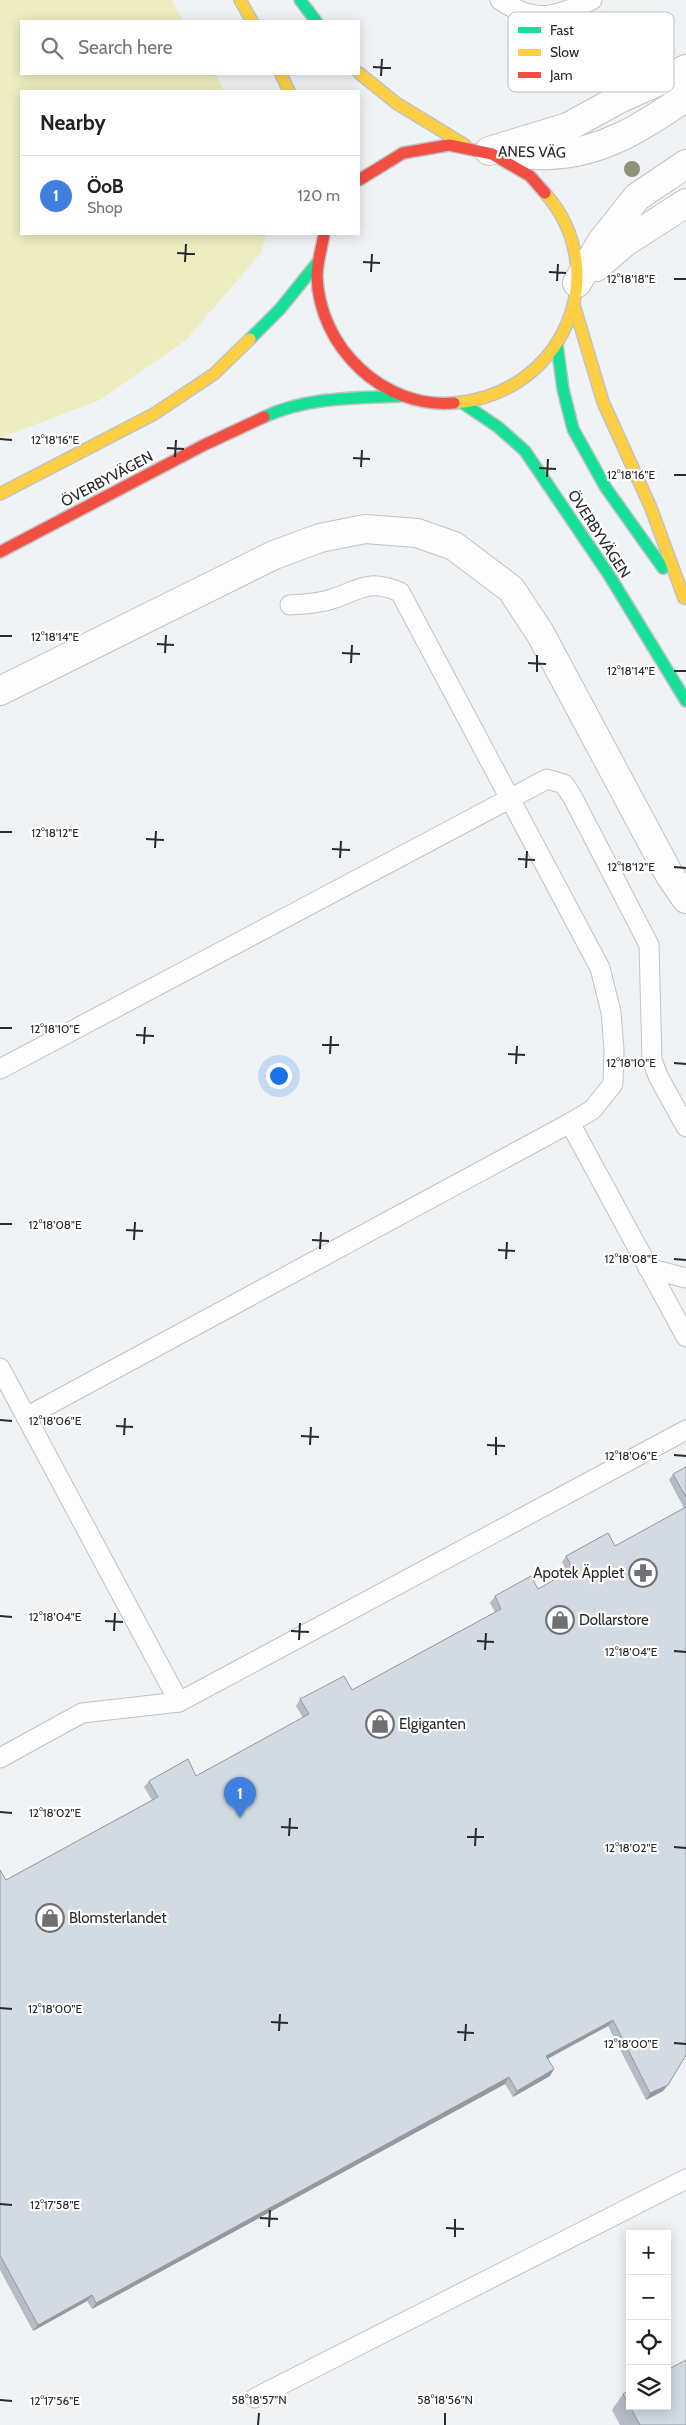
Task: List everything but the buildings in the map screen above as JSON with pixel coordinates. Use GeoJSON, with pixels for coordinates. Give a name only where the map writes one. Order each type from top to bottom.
{"type":"FeatureCollection","features":[{"type":"Feature","properties":{"kind":"main road"},"geometry":{"type":"LineString","coordinates":[[240,0],[251,20]]}},
{"type":"Feature","properties":{"kind":"main road"},"geometry":{"type":"LineString","coordinates":[[300,0],[315,20]]}},
{"type":"Feature","properties":{"kind":"main road","name":"ÖVERBYVÄGEN"},"geometry":{"type":"LineString","coordinates":[[360,74],[372,86],[420,119],[478,149],[507,159],[537,180],[560,210],[569,227],[574,245],[576,294],[603,402],[651,508],[685,599]]}},
{"type":"Feature","properties":{"kind":"main road"},"geometry":{"type":"LineString","coordinates":[[281,75],[289,90]]}},
{"type":"Feature","properties":{"kind":"main road","name":"ÖVERBYVÄGEN"},"geometry":{"type":"LineString","coordinates":[[360,179],[387,159],[406,151],[426,146],[478,149]]}},
{"type":"Feature","properties":{"kind":"main road","name":"ÖVERBYVÄGEN"},"geometry":{"type":"LineString","coordinates":[[324,235],[318,262],[318,286],[322,310],[331,333],[344,353],[360,371],[379,386],[401,396],[432,404],[464,404],[487,399],[520,382],[543,363],[557,345],[576,294]]}},
{"type":"Feature","properties":{"kind":"main road","name":"ÖVERBYVÄGEN"},"geometry":{"type":"LineString","coordinates":[[0,494],[154,414],[214,374],[280,309],[318,262]]}},
{"type":"Feature","properties":{"kind":"main road","name":"ÖVERBYVÄGEN"},"geometry":{"type":"LineString","coordinates":[[557,345],[563,389],[573,429],[606,488],[685,599]]}},
{"type":"Feature","properties":{"kind":"main road","name":"ÖVERBYVÄGEN"},"geometry":{"type":"LineString","coordinates":[[0,552],[204,445],[279,410],[321,400],[401,396]]}},
{"type":"Feature","properties":{"kind":"main road","name":"ÖVERBYVÄGEN"},"geometry":{"type":"LineString","coordinates":[[464,404],[498,426],[525,451],[540,471],[609,575],[686,701]]}},
{"type":"Feature","properties":{"kind":"street","name":"ANES VÄG"},"geometry":{"type":"LineString","coordinates":[[674,74],[686,68]]}},
{"type":"Feature","properties":{"kind":"street","name":"ANES VÄG"},"geometry":{"type":"LineString","coordinates":[[478,149],[568,127],[634,92]]}},
{"type":"Feature","properties":{"kind":"street","name":"ANES VÄG"},"geometry":{"type":"LineString","coordinates":[[478,149],[550,155],[586,151],[610,143],[638,129],[686,97]]}},
{"type":"Feature","properties":{"kind":"street"},"geometry":{"type":"LineString","coordinates":[[576,294],[602,241],[637,197],[686,164]]}},
{"type":"Feature","properties":{"kind":"street"},"geometry":{"type":"LineString","coordinates":[[576,294],[624,243],[686,202]]}},
{"type":"Feature","properties":{"kind":"street"},"geometry":{"type":"LineString","coordinates":[[0,691],[274,555],[320,538],[365,529],[418,533],[454,546],[511,589],[540,634],[669,874],[686,899]]}},
{"type":"Feature","properties":{"kind":"lane"},"geometry":{"type":"LineString","coordinates":[[500,0],[521,12]]}},
{"type":"Feature","properties":{"kind":"lane"},"geometry":{"type":"LineString","coordinates":[[561,12],[592,0]]}},
{"type":"Feature","properties":{"kind":"lane"},"geometry":{"type":"LineString","coordinates":[[26,1416],[570,1123],[592,1110],[613,1084],[614,1050],[611,1012],[600,968],[400,592],[382,585],[362,586],[332,599],[310,604],[290,605]]}},
{"type":"Feature","properties":{"kind":"lane"},"geometry":{"type":"LineString","coordinates":[[0,1069],[547,779],[564,784],[573,798],[649,945],[652,967],[650,1043],[652,1060],[658,1076],[686,1127]]}},
{"type":"Feature","properties":{"kind":"lane"},"geometry":{"type":"LineString","coordinates":[[570,1123],[686,1337]]}},
{"type":"Feature","properties":{"kind":"lane"},"geometry":{"type":"LineString","coordinates":[[648,1268],[686,1278]]}},
{"type":"Feature","properties":{"kind":"lane"},"geometry":{"type":"LineString","coordinates":[[0,1368],[179,1702]]}},
{"type":"Feature","properties":{"kind":"lane"},"geometry":{"type":"LineString","coordinates":[[0,1758],[82,1713],[179,1702],[686,1430]]}},
{"type":"Feature","properties":{"kind":"lane"},"geometry":{"type":"LineString","coordinates":[[255,2398],[686,2179]]}},
{"type":"Feature","properties":{"kind":"green space"},"geometry":{"type":"Polygon","coordinates":[[[0,0],[171,0],[183,20],[20,20],[20,75],[216,75],[224,90],[20,90],[20,235],[266,235],[261,253],[186,340],[100,400],[0,438],[0,0]]]}},
{"type":"Feature","properties":{"kind":"traffic: fast"},"geometry":{"type":"LineString","coordinates":[[300,0],[315,20]]}},
{"type":"Feature","properties":{"kind":"traffic: fast"},"geometry":{"type":"LineString","coordinates":[[250,339],[280,309],[318,262]]}},
{"type":"Feature","properties":{"kind":"traffic: fast"},"geometry":{"type":"LineString","coordinates":[[557,345],[563,389],[573,429],[606,488],[663,568]]}},
{"type":"Feature","properties":{"kind":"traffic: fast"},"geometry":{"type":"LineString","coordinates":[[264,417],[280,410],[314,402],[348,398],[400,396]]}},
{"type":"Feature","properties":{"kind":"traffic: fast"},"geometry":{"type":"LineString","coordinates":[[464,404],[498,427],[525,451],[609,575],[686,701]]}},
{"type":"Feature","properties":{"kind":"traffic: slow"},"geometry":{"type":"LineString","coordinates":[[240,0],[251,20]]}},
{"type":"Feature","properties":{"kind":"traffic: slow"},"geometry":{"type":"LineString","coordinates":[[360,74],[396,103],[465,145]]}},
{"type":"Feature","properties":{"kind":"traffic: slow"},"geometry":{"type":"LineString","coordinates":[[281,75],[289,90]]}},
{"type":"Feature","properties":{"kind":"traffic: slow"},"geometry":{"type":"LineString","coordinates":[[454,403],[492,395],[523,378],[549,354],[566,325],[576,293],[576,259],[566,225],[545,193]]}},
{"type":"Feature","properties":{"kind":"traffic: slow"},"geometry":{"type":"LineString","coordinates":[[574,305],[603,402],[651,508],[684,598]]}},
{"type":"Feature","properties":{"kind":"traffic: slow"},"geometry":{"type":"LineString","coordinates":[[0,494],[154,414],[214,374],[250,339]]}},
{"type":"Feature","properties":{"kind":"traffic: jam"},"geometry":{"type":"LineString","coordinates":[[360,179],[403,153],[449,145],[492,154],[530,176],[545,193]]}},
{"type":"Feature","properties":{"kind":"traffic: jam"},"geometry":{"type":"LineString","coordinates":[[324,235],[317,271],[321,302],[329,327],[343,349],[360,368],[380,384],[403,396],[428,402],[454,403]]}},
{"type":"Feature","properties":{"kind":"traffic: jam"},"geometry":{"type":"LineString","coordinates":[[0,552],[204,445],[264,417]]}},
{"type":"Feature","properties":{"kind":"place","name":"Apotek Äpplet"},"geometry":{"type":"Point","coordinates":[643,1573]}},
{"type":"Feature","properties":{"kind":"place","name":"Dollarstore"},"geometry":{"type":"Point","coordinates":[560,1620]}},
{"type":"Feature","properties":{"kind":"place","name":"Elgiganten"},"geometry":{"type":"Point","coordinates":[380,1724]}},
{"type":"Feature","properties":{"kind":"place","name":"ÖoB"},"geometry":{"type":"Point","coordinates":[240,1818]}},
{"type":"Feature","properties":{"kind":"place","name":"Blomsterlandet"},"geometry":{"type":"Point","coordinates":[50,1918]}}]}
